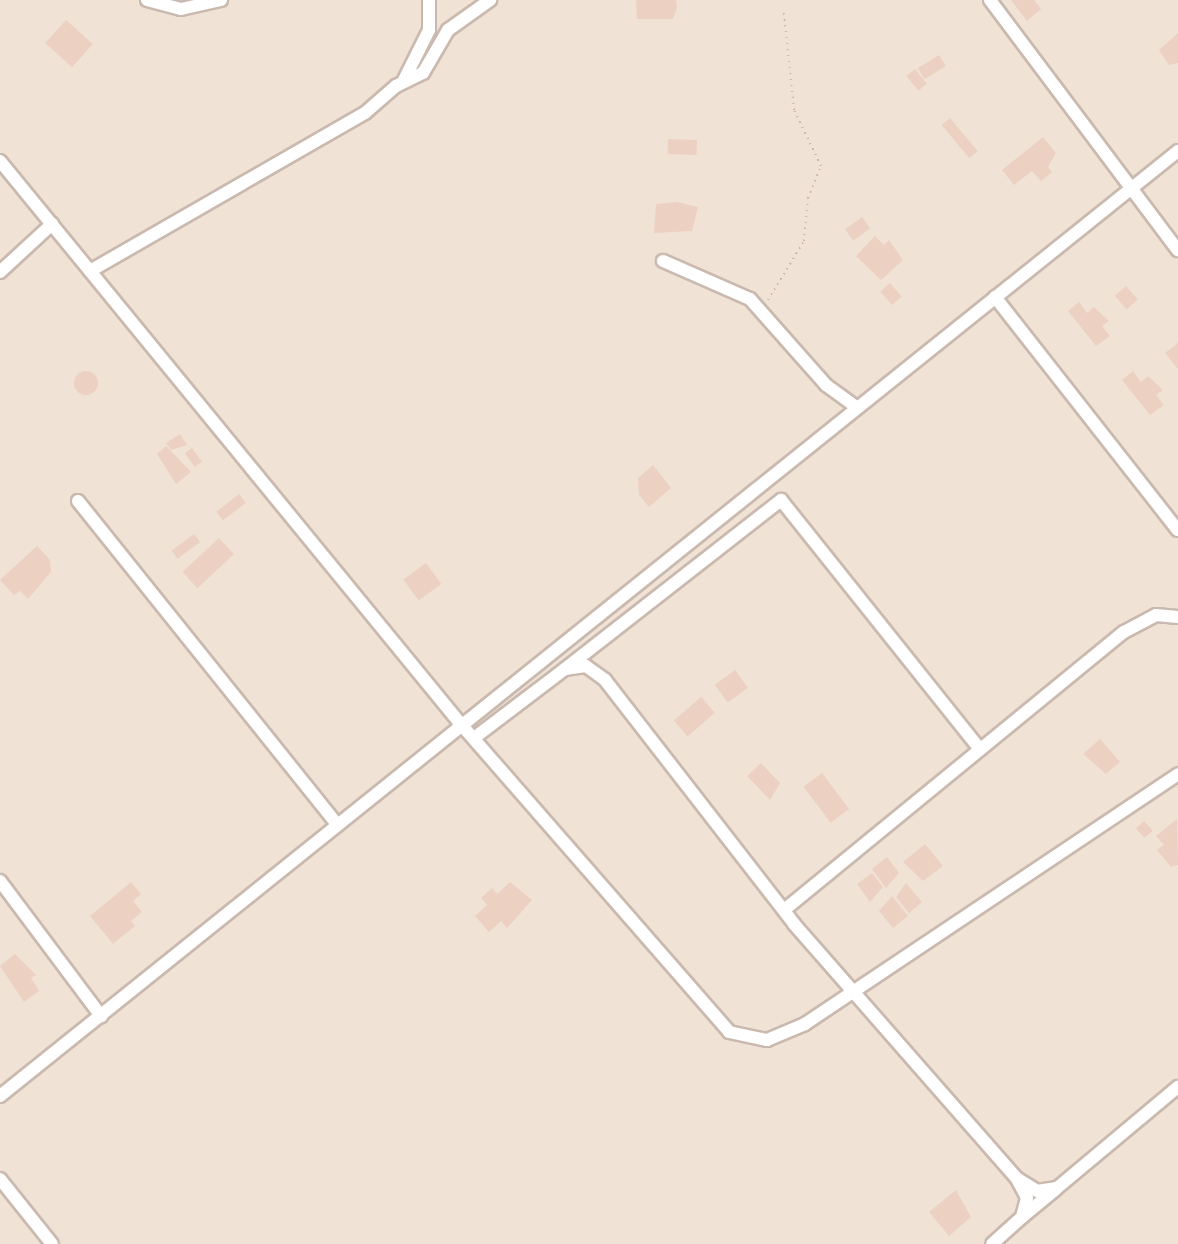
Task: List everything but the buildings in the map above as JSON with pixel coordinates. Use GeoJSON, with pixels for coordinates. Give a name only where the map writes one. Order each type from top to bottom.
{"type":"FeatureCollection","features":[{"type":"Feature","properties":{"kind":"street"},"geometry":{"type":"LineString","coordinates":[[147,0],[181,9],[222,0]]}},
{"type":"Feature","properties":{"kind":"street"},"geometry":{"type":"LineString","coordinates":[[403,82],[429,30],[429,0]]}},
{"type":"Feature","properties":{"kind":"street"},"geometry":{"type":"LineString","coordinates":[[90,271],[356,120],[403,82],[423,73],[448,30],[490,0]]}},
{"type":"Feature","properties":{"kind":"street"},"geometry":{"type":"LineString","coordinates":[[990,0],[1130,190],[1178,250]]}},
{"type":"Feature","properties":{"kind":"street"},"geometry":{"type":"LineString","coordinates":[[0,1096],[337,824],[459,722],[587,627],[856,407],[1178,151]]}},
{"type":"Feature","properties":{"kind":"street"},"geometry":{"type":"LineString","coordinates":[[0,161],[459,722],[729,1032],[767,1040],[805,1024],[1178,774]]}},
{"type":"Feature","properties":{"kind":"street"},"geometry":{"type":"LineString","coordinates":[[0,272],[52,224]]}},
{"type":"Feature","properties":{"kind":"street"},"geometry":{"type":"LineString","coordinates":[[663,261],[732,287],[764,312],[832,390],[856,407]]}},
{"type":"Feature","properties":{"kind":"street"},"geometry":{"type":"LineString","coordinates":[[995,297],[1178,530]]}},
{"type":"Feature","properties":{"kind":"street"},"geometry":{"type":"LineString","coordinates":[[474,738],[781,500],[980,748]]}},
{"type":"Feature","properties":{"kind":"street"},"geometry":{"type":"LineString","coordinates":[[78,501],[337,824]]}},
{"type":"Feature","properties":{"kind":"street"},"geometry":{"type":"LineString","coordinates":[[784,910],[1124,632],[1156,615],[1178,617]]}},
{"type":"Feature","properties":{"kind":"street"},"geometry":{"type":"LineString","coordinates":[[565,669],[586,666],[605,680],[784,910],[857,990],[1017,1179],[1027,1198],[1022,1217]]}},
{"type":"Feature","properties":{"kind":"street"},"geometry":{"type":"LineString","coordinates":[[0,881],[101,1016]]}},
{"type":"Feature","properties":{"kind":"street"},"geometry":{"type":"LineString","coordinates":[[992,1244],[1178,1087]]}},
{"type":"Feature","properties":{"kind":"street"},"geometry":{"type":"LineString","coordinates":[[0,1179],[52,1244]]}},
{"type":"Feature","properties":{"kind":"street"},"geometry":{"type":"LineString","coordinates":[[1017,1179],[1037,1191],[1057,1188]]}},
{"type":"Feature","properties":{"kind":"path"},"geometry":{"type":"LineString","coordinates":[[764,312],[804,241],[808,198],[821,166],[794,110],[784,13]]}},
{"type":"Feature","properties":{"kind":"shaded area"},"geometry":{"type":"Polygon","coordinates":[[[0,0],[1178,0],[1178,1244],[0,1244],[0,0]]]}}]}
